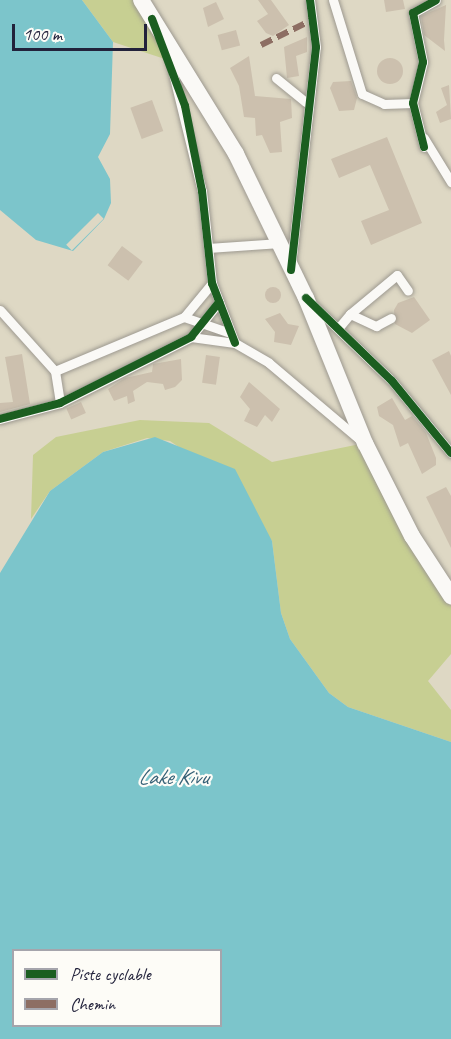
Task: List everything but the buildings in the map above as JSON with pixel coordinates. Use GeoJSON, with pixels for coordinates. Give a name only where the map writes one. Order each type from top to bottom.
{"type":"FeatureCollection","features":[{"type":"Feature","properties":{"kind":"highway"},"geometry":{"type":"LineString","coordinates":[[141,0],[236,154],[306,298],[365,443],[412,536],[451,596]]}},
{"type":"Feature","properties":{"kind":"street"},"geometry":{"type":"LineString","coordinates":[[291,270],[301,217],[306,102],[316,47],[310,0]]}},
{"type":"Feature","properties":{"kind":"street"},"geometry":{"type":"LineString","coordinates":[[333,0],[362,94],[384,104],[413,103]]}},
{"type":"Feature","properties":{"kind":"street"},"geometry":{"type":"LineString","coordinates":[[424,147],[413,103],[423,62],[413,13],[436,0]]}},
{"type":"Feature","properties":{"kind":"street"},"geometry":{"type":"LineString","coordinates":[[152,19],[185,106],[212,283],[235,343]]}},
{"type":"Feature","properties":{"kind":"street"},"geometry":{"type":"LineString","coordinates":[[276,78],[306,102]]}},
{"type":"Feature","properties":{"kind":"street"},"geometry":{"type":"LineString","coordinates":[[417,122],[451,182]]}},
{"type":"Feature","properties":{"kind":"street"},"geometry":{"type":"LineString","coordinates":[[208,248],[280,243]]}},
{"type":"Feature","properties":{"kind":"street"},"geometry":{"type":"LineString","coordinates":[[340,326],[350,314],[397,275],[408,291]]}},
{"type":"Feature","properties":{"kind":"street"},"geometry":{"type":"LineString","coordinates":[[56,371],[184,317],[212,283]]}},
{"type":"Feature","properties":{"kind":"street"},"geometry":{"type":"LineString","coordinates":[[306,298],[340,326],[451,453]]}},
{"type":"Feature","properties":{"kind":"street"},"geometry":{"type":"LineString","coordinates":[[0,419],[60,403],[191,337],[219,302]]}},
{"type":"Feature","properties":{"kind":"street"},"geometry":{"type":"LineString","coordinates":[[0,310],[56,371],[60,403]]}},
{"type":"Feature","properties":{"kind":"street"},"geometry":{"type":"LineString","coordinates":[[350,314],[376,326],[391,318]]}},
{"type":"Feature","properties":{"kind":"street"},"geometry":{"type":"LineString","coordinates":[[184,317],[230,333]]}},
{"type":"Feature","properties":{"kind":"street"},"geometry":{"type":"LineString","coordinates":[[191,337],[235,343],[269,363],[365,443]]}},
{"type":"Feature","properties":{"kind":"green space"},"geometry":{"type":"Polygon","coordinates":[[[82,0],[141,0],[171,61],[113,42],[82,0]]]}},
{"type":"Feature","properties":{"kind":"green space"},"geometry":{"type":"Polygon","coordinates":[[[140,420],[209,423],[272,462],[365,443],[451,596],[451,654],[428,681],[451,710],[451,742],[348,707],[329,693],[290,639],[281,613],[272,541],[189,454],[170,441],[147,438],[103,452],[50,491],[31,519],[33,455],[56,437],[140,420]]]}},
{"type":"Feature","properties":{"kind":"water"},"geometry":{"type":"Polygon","coordinates":[[[0,0],[82,0],[113,42],[110,134],[98,157],[110,179],[111,203],[104,219],[73,251],[36,240],[0,210],[0,0]]]}},
{"type":"Feature","properties":{"kind":"water","name":"Lake Kivu"},"geometry":{"type":"Polygon","coordinates":[[[155,437],[235,469],[272,541],[281,613],[290,639],[329,693],[348,707],[451,742],[451,1039],[0,1039],[0,573],[50,491],[103,452],[155,437]]]}},
{"type":"Feature","properties":{"kind":"pier"},"geometry":{"type":"Polygon","coordinates":[[[98,213],[104,219],[72,250],[66,245],[98,213]]]}},
{"type":"Feature","properties":{"kind":"marked path"},"geometry":{"type":"LineString","coordinates":[[261,45],[314,19]]}},
{"type":"Feature","properties":{"kind":"cycle path"},"geometry":{"type":"LineString","coordinates":[[291,270],[316,47],[310,0]]}},
{"type":"Feature","properties":{"kind":"cycle path"},"geometry":{"type":"LineString","coordinates":[[424,147],[413,103],[423,62],[413,13],[436,0]]}},
{"type":"Feature","properties":{"kind":"cycle path"},"geometry":{"type":"LineString","coordinates":[[152,19],[185,106],[202,191],[212,283],[235,343]]}},
{"type":"Feature","properties":{"kind":"cycle path"},"geometry":{"type":"LineString","coordinates":[[306,298],[392,381],[451,453]]}},
{"type":"Feature","properties":{"kind":"cycle path"},"geometry":{"type":"LineString","coordinates":[[0,419],[60,403],[191,337],[219,302]]}}]}
